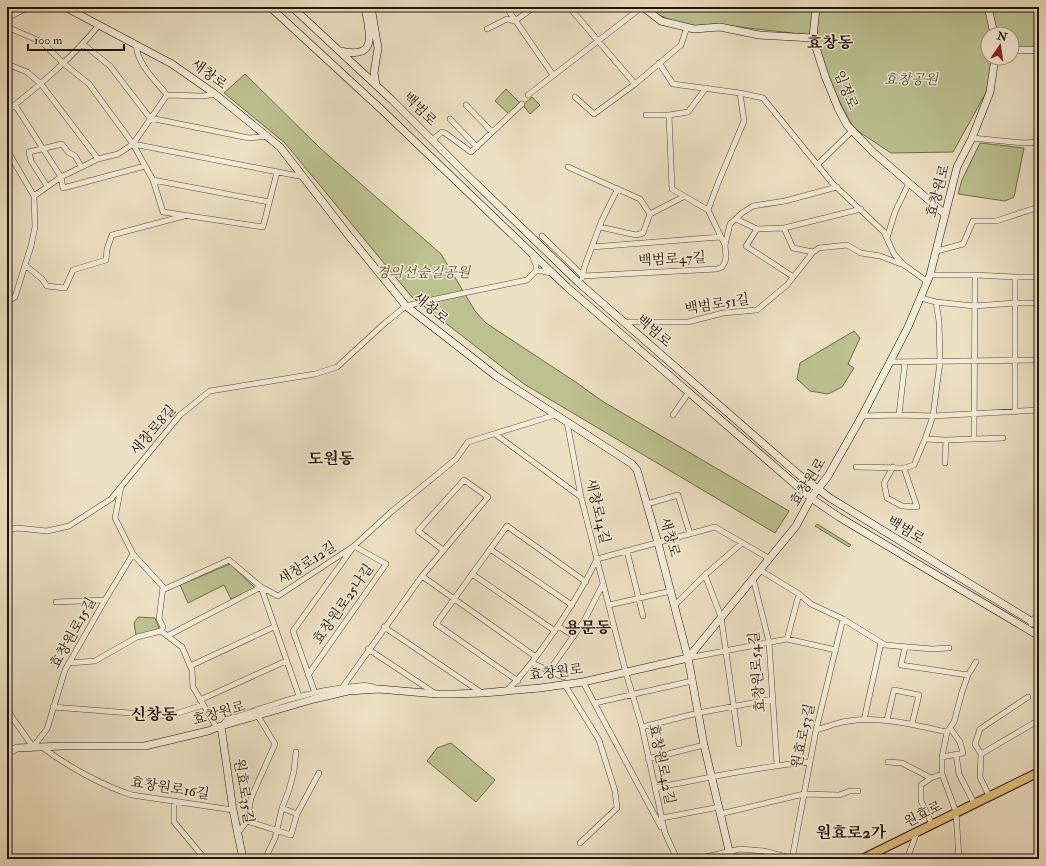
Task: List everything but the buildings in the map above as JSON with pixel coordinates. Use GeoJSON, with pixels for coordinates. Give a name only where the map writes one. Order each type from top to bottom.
{"type":"FeatureCollection","features":[{"type":"Feature","properties":{"kind":"main road","name":"새창로"},"geometry":{"type":"LineString","coordinates":[[65,7],[172,64],[215,94],[268,136],[280,147],[406,306],[496,376],[632,464],[636,470],[647,504],[675,605],[688,658],[704,745],[731,859]]}},
{"type":"Feature","properties":{"kind":"main road","name":"백범로"},"geometry":{"type":"LineString","coordinates":[[270,7],[383,111],[567,287],[812,498],[861,530],[1039,636]]}},
{"type":"Feature","properties":{"kind":"main road","name":"백범로"},"geometry":{"type":"LineString","coordinates":[[292,7],[581,279],[624,322],[818,490],[866,521],[1039,626]]}},
{"type":"Feature","properties":{"kind":"main road"},"geometry":{"type":"LineString","coordinates":[[339,50],[351,53],[361,51],[371,40],[365,7]]}},
{"type":"Feature","properties":{"kind":"main road"},"geometry":{"type":"LineString","coordinates":[[371,7],[378,48],[374,72],[376,85]]}},
{"type":"Feature","properties":{"kind":"main road"},"geometry":{"type":"LineString","coordinates":[[643,7],[661,21],[694,29],[720,27],[759,35],[813,38],[816,7]]}},
{"type":"Feature","properties":{"kind":"main road"},"geometry":{"type":"LineString","coordinates":[[987,7],[992,26]]}},
{"type":"Feature","properties":{"kind":"main road","name":"임정로"},"geometry":{"type":"LineString","coordinates":[[813,38],[825,76],[838,108],[847,125],[873,152],[945,214]]}},
{"type":"Feature","properties":{"kind":"main road"},"geometry":{"type":"LineString","coordinates":[[1020,50],[1039,50]]}},
{"type":"Feature","properties":{"kind":"main road","name":"효창원로"},"geometry":{"type":"LineString","coordinates":[[7,753],[17,748],[33,747],[145,746],[208,731],[314,699],[341,693],[379,689],[437,694],[506,691],[564,681],[583,682],[688,658],[796,526],[812,498],[828,476],[862,416],[890,362],[908,327],[929,279],[957,166],[972,138],[990,92],[994,66]]}},
{"type":"Feature","properties":{"kind":"main road"},"geometry":{"type":"LineString","coordinates":[[383,111],[390,112],[394,108],[392,100]]}},
{"type":"Feature","properties":{"kind":"main road"},"geometry":{"type":"LineString","coordinates":[[567,287],[572,287],[581,279]]}},
{"type":"Feature","properties":{"kind":"main road"},"geometry":{"type":"LineString","coordinates":[[772,463],[777,464],[779,462],[778,456]]}},
{"type":"Feature","properties":{"kind":"main road"},"geometry":{"type":"LineString","coordinates":[[861,530],[859,525],[861,520],[866,521]]}},
{"type":"Feature","properties":{"kind":"main road"},"geometry":{"type":"LineString","coordinates":[[1008,618],[1019,622],[1032,621]]}},
{"type":"Feature","properties":{"kind":"main road","name":"원효로35길"},"geometry":{"type":"LineString","coordinates":[[219,727],[243,859]]}},
{"type":"Feature","properties":{"kind":"main road","name":"원효로"},"geometry":{"type":"LineString","coordinates":[[862,859],[1039,772]]}},
{"type":"Feature","properties":{"kind":"street"},"geometry":{"type":"LineString","coordinates":[[7,18],[29,7]]}},
{"type":"Feature","properties":{"kind":"street"},"geometry":{"type":"LineString","coordinates":[[506,7],[553,75]]}},
{"type":"Feature","properties":{"kind":"street"},"geometry":{"type":"LineString","coordinates":[[515,21],[534,7]]}},
{"type":"Feature","properties":{"kind":"street"},"geometry":{"type":"LineString","coordinates":[[569,7],[635,84]]}},
{"type":"Feature","properties":{"kind":"street"},"geometry":{"type":"LineString","coordinates":[[528,95],[643,7]]}},
{"type":"Feature","properties":{"kind":"street"},"geometry":{"type":"LineString","coordinates":[[487,29],[507,19],[515,21]]}},
{"type":"Feature","properties":{"kind":"street"},"geometry":{"type":"LineString","coordinates":[[7,111],[41,84],[83,44],[99,25]]}},
{"type":"Feature","properties":{"kind":"street"},"geometry":{"type":"LineString","coordinates":[[7,27],[42,42],[63,63],[89,84],[133,144],[153,180],[164,212],[263,227],[277,172]]}},
{"type":"Feature","properties":{"kind":"street"},"geometry":{"type":"LineString","coordinates":[[575,97],[594,114],[635,84],[681,45],[687,27]]}},
{"type":"Feature","properties":{"kind":"street"},"geometry":{"type":"LineString","coordinates":[[83,44],[110,66],[150,118],[249,138],[268,136]]}},
{"type":"Feature","properties":{"kind":"street"},"geometry":{"type":"LineString","coordinates":[[136,44],[140,62],[168,95],[203,96],[215,94]]}},
{"type":"Feature","properties":{"kind":"street"},"geometry":{"type":"LineString","coordinates":[[659,63],[673,84],[740,93],[763,98],[817,165],[837,187],[884,232],[894,254],[904,265]]}},
{"type":"Feature","properties":{"kind":"street"},"geometry":{"type":"LineString","coordinates":[[7,64],[26,72],[41,84],[98,159]]}},
{"type":"Feature","properties":{"kind":"street"},"geometry":{"type":"LineString","coordinates":[[646,115],[669,115],[688,112],[706,88]]}},
{"type":"Feature","properties":{"kind":"street"},"geometry":{"type":"LineString","coordinates":[[708,210],[744,121],[740,93]]}},
{"type":"Feature","properties":{"kind":"street"},"geometry":{"type":"LineString","coordinates":[[34,196],[61,177],[81,166],[98,159],[118,154],[133,144],[150,118],[168,95]]}},
{"type":"Feature","properties":{"kind":"street"},"geometry":{"type":"LineString","coordinates":[[432,140],[442,132],[471,152],[522,104]]}},
{"type":"Feature","properties":{"kind":"street"},"geometry":{"type":"LineString","coordinates":[[15,105],[61,177],[63,188],[145,166]]}},
{"type":"Feature","properties":{"kind":"street"},"geometry":{"type":"LineString","coordinates":[[466,105],[492,132]]}},
{"type":"Feature","properties":{"kind":"street"},"geometry":{"type":"LineString","coordinates":[[669,115],[672,189],[683,197],[708,210],[725,245]]}},
{"type":"Feature","properties":{"kind":"street"},"geometry":{"type":"LineString","coordinates":[[450,119],[477,147]]}},
{"type":"Feature","properties":{"kind":"street"},"geometry":{"type":"LineString","coordinates":[[817,165],[852,130]]}},
{"type":"Feature","properties":{"kind":"street"},"geometry":{"type":"LineString","coordinates":[[972,138],[1024,143],[1039,142]]}},
{"type":"Feature","properties":{"kind":"street"},"geometry":{"type":"LineString","coordinates":[[47,186],[31,161],[29,152],[62,144],[68,152],[75,156],[81,166]]}},
{"type":"Feature","properties":{"kind":"street"},"geometry":{"type":"LineString","coordinates":[[133,144],[304,177]]}},
{"type":"Feature","properties":{"kind":"street"},"geometry":{"type":"LineString","coordinates":[[7,150],[34,196],[35,227],[32,246],[15,297],[7,302]]}},
{"type":"Feature","properties":{"kind":"street"},"geometry":{"type":"LineString","coordinates":[[568,167],[640,199],[650,214]]}},
{"type":"Feature","properties":{"kind":"street"},"geometry":{"type":"LineString","coordinates":[[153,180],[269,202]]}},
{"type":"Feature","properties":{"kind":"street"},"geometry":{"type":"LineString","coordinates":[[886,238],[895,212],[909,183]]}},
{"type":"Feature","properties":{"kind":"street","name":"백범로47길"},"geometry":{"type":"LineString","coordinates":[[581,279],[716,269],[722,267],[726,257],[725,245],[730,224],[753,206],[785,201],[837,187]]}},
{"type":"Feature","properties":{"kind":"street"},"geometry":{"type":"LineString","coordinates":[[581,279],[600,227],[617,190]]}},
{"type":"Feature","properties":{"kind":"street"},"geometry":{"type":"LineString","coordinates":[[600,227],[636,235],[643,233],[650,214],[683,197]]}},
{"type":"Feature","properties":{"kind":"street"},"geometry":{"type":"LineString","coordinates":[[937,251],[963,244],[973,221],[996,221],[1039,207]]}},
{"type":"Feature","properties":{"kind":"street"},"geometry":{"type":"LineString","coordinates":[[736,219],[757,229],[784,228],[861,209]]}},
{"type":"Feature","properties":{"kind":"street"},"geometry":{"type":"LineString","coordinates":[[25,266],[42,279],[47,286],[65,288],[73,270],[106,260],[107,250],[112,235],[187,216]]}},
{"type":"Feature","properties":{"kind":"street"},"geometry":{"type":"LineString","coordinates":[[784,228],[793,248],[813,252],[819,248],[847,246],[861,254],[880,256],[904,265],[929,279],[975,274],[1015,278],[1039,277]]}},
{"type":"Feature","properties":{"kind":"street"},"geometry":{"type":"LineString","coordinates":[[757,229],[746,246],[792,276]]}},
{"type":"Feature","properties":{"kind":"street"},"geometry":{"type":"LineString","coordinates":[[542,236],[581,279]]}},
{"type":"Feature","properties":{"kind":"street"},"geometry":{"type":"LineString","coordinates":[[592,247],[720,236]]}},
{"type":"Feature","properties":{"kind":"street"},"geometry":{"type":"LineString","coordinates":[[531,252],[536,264],[536,271]]}},
{"type":"Feature","properties":{"kind":"street","name":"백범로51길"},"geometry":{"type":"LineString","coordinates":[[624,322],[688,322],[723,313],[757,310],[787,285],[792,276],[813,252]]}},
{"type":"Feature","properties":{"kind":"street"},"geometry":{"type":"LineString","coordinates":[[406,306],[527,280],[536,271],[542,270],[555,275]]}},
{"type":"Feature","properties":{"kind":"street"},"geometry":{"type":"LineString","coordinates":[[974,438],[975,274]]}},
{"type":"Feature","properties":{"kind":"street"},"geometry":{"type":"LineString","coordinates":[[1015,278],[1015,412]]}},
{"type":"Feature","properties":{"kind":"street"},"geometry":{"type":"LineString","coordinates":[[921,298],[936,302],[974,306],[1039,303]]}},
{"type":"Feature","properties":{"kind":"street"},"geometry":{"type":"LineString","coordinates":[[856,467],[904,468],[914,465],[933,416],[940,362],[939,321],[936,302]]}},
{"type":"Feature","properties":{"kind":"street","name":"새창로8길"},"geometry":{"type":"LineString","coordinates":[[7,530],[18,528],[47,531],[69,526],[111,499],[180,415],[210,391],[315,374],[337,367],[406,306]]}},
{"type":"Feature","properties":{"kind":"street"},"geometry":{"type":"LineString","coordinates":[[890,362],[1039,360]]}},
{"type":"Feature","properties":{"kind":"street"},"geometry":{"type":"LineString","coordinates":[[900,415],[905,362]]}},
{"type":"Feature","properties":{"kind":"street"},"geometry":{"type":"LineString","coordinates":[[673,415],[688,392]]}},
{"type":"Feature","properties":{"kind":"street"},"geometry":{"type":"LineString","coordinates":[[862,416],[933,416],[1039,410]]}},
{"type":"Feature","properties":{"kind":"street","name":"새창로12길"},"geometry":{"type":"LineString","coordinates":[[163,587],[165,589],[229,560],[261,587],[278,596],[354,546],[391,512],[456,459],[468,442],[555,415]]}},
{"type":"Feature","properties":{"kind":"street","name":"새창로14길"},"geometry":{"type":"LineString","coordinates":[[567,422],[581,497],[626,673]]}},
{"type":"Feature","properties":{"kind":"street"},"geometry":{"type":"LineString","coordinates":[[495,434],[581,497]]}},
{"type":"Feature","properties":{"kind":"street"},"geometry":{"type":"LineString","coordinates":[[925,439],[946,440],[1003,438]]}},
{"type":"Feature","properties":{"kind":"street"},"geometry":{"type":"LineString","coordinates":[[945,463],[946,440]]}},
{"type":"Feature","properties":{"kind":"street"},"geometry":{"type":"LineString","coordinates":[[893,467],[884,483],[887,498],[902,506],[917,507],[904,468]]}},
{"type":"Feature","properties":{"kind":"street"},"geometry":{"type":"LineString","coordinates":[[342,688],[368,649],[422,576],[488,496],[464,480],[418,531],[443,550]]}},
{"type":"Feature","properties":{"kind":"street"},"geometry":{"type":"LineString","coordinates":[[121,487],[115,518],[133,554],[163,587],[159,619],[163,627],[161,631]]}},
{"type":"Feature","properties":{"kind":"street"},"geometry":{"type":"LineString","coordinates":[[647,504],[678,495],[690,534]]}},
{"type":"Feature","properties":{"kind":"street"},"geometry":{"type":"LineString","coordinates":[[518,681],[436,624],[507,526],[586,582]]}},
{"type":"Feature","properties":{"kind":"street"},"geometry":{"type":"LineString","coordinates":[[506,691],[518,681],[556,629],[586,582],[597,559],[715,527],[770,559]]}},
{"type":"Feature","properties":{"kind":"street"},"geometry":{"type":"LineString","coordinates":[[675,605],[705,575],[742,543]]}},
{"type":"Feature","properties":{"kind":"street","name":"효창원로25나길"},"geometry":{"type":"LineString","coordinates":[[308,674],[386,564],[354,546],[293,631],[308,674],[315,693]]}},
{"type":"Feature","properties":{"kind":"street"},"geometry":{"type":"LineString","coordinates":[[490,549],[572,605]]}},
{"type":"Feature","properties":{"kind":"street"},"geometry":{"type":"LineString","coordinates":[[627,551],[643,616]]}},
{"type":"Feature","properties":{"kind":"street","name":"효창원로15길"},"geometry":{"type":"LineString","coordinates":[[33,747],[48,729],[65,670],[133,554]]}},
{"type":"Feature","properties":{"kind":"street"},"geometry":{"type":"LineString","coordinates":[[760,570],[799,594],[811,604],[843,618],[885,645],[932,649],[949,648]]}},
{"type":"Feature","properties":{"kind":"street"},"geometry":{"type":"LineString","coordinates":[[472,574],[556,629],[574,636]]}},
{"type":"Feature","properties":{"kind":"street"},"geometry":{"type":"LineString","coordinates":[[705,575],[721,617],[727,650],[733,707],[739,744]]}},
{"type":"Feature","properties":{"kind":"street"},"geometry":{"type":"LineString","coordinates":[[422,576],[536,657]]}},
{"type":"Feature","properties":{"kind":"street","name":"효창원로54길"},"geometry":{"type":"LineString","coordinates":[[753,578],[769,642],[777,765]]}},
{"type":"Feature","properties":{"kind":"street"},"geometry":{"type":"LineString","coordinates":[[549,671],[584,621],[604,584]]}},
{"type":"Feature","properties":{"kind":"street"},"geometry":{"type":"LineString","coordinates":[[167,636],[261,587],[299,696]]}},
{"type":"Feature","properties":{"kind":"street"},"geometry":{"type":"LineString","coordinates":[[609,605],[671,591]]}},
{"type":"Feature","properties":{"kind":"street"},"geometry":{"type":"LineString","coordinates":[[787,639],[799,594]]}},
{"type":"Feature","properties":{"kind":"street"},"geometry":{"type":"LineString","coordinates":[[56,602],[105,600]]}},
{"type":"Feature","properties":{"kind":"street"},"geometry":{"type":"LineString","coordinates":[[1031,632],[1030,628],[1032,621],[1039,611]]}},
{"type":"Feature","properties":{"kind":"street","name":"원효로53길"},"geometry":{"type":"LineString","coordinates":[[793,859],[809,762],[843,618]]}},
{"type":"Feature","properties":{"kind":"street"},"geometry":{"type":"LineString","coordinates":[[190,666],[274,627]]}},
{"type":"Feature","properties":{"kind":"street"},"geometry":{"type":"LineString","coordinates":[[384,627],[483,693]]}},
{"type":"Feature","properties":{"kind":"street"},"geometry":{"type":"LineString","coordinates":[[161,631],[182,647],[192,670],[193,687],[201,703],[219,727],[227,720],[299,696],[342,688],[370,685],[379,689]]}},
{"type":"Feature","properties":{"kind":"street"},"geometry":{"type":"LineString","coordinates":[[69,664],[95,661],[137,637],[161,631]]}},
{"type":"Feature","properties":{"kind":"street"},"geometry":{"type":"LineString","coordinates":[[688,658],[787,639],[836,650]]}},
{"type":"Feature","properties":{"kind":"street"},"geometry":{"type":"LineString","coordinates":[[864,720],[881,643]]}},
{"type":"Feature","properties":{"kind":"street"},"geometry":{"type":"LineString","coordinates":[[905,647],[901,665],[968,675]]}},
{"type":"Feature","properties":{"kind":"street"},"geometry":{"type":"LineString","coordinates":[[368,649],[437,694]]}},
{"type":"Feature","properties":{"kind":"street"},"geometry":{"type":"LineString","coordinates":[[54,707],[169,716],[201,703],[286,661]]}},
{"type":"Feature","properties":{"kind":"street"},"geometry":{"type":"LineString","coordinates":[[959,859],[956,812],[942,774],[942,757],[949,730],[954,722],[968,675],[976,662]]}},
{"type":"Feature","properties":{"kind":"street"},"geometry":{"type":"LineString","coordinates":[[532,663],[549,671],[564,681],[599,740],[616,791],[617,808],[580,843]]}},
{"type":"Feature","properties":{"kind":"street","name":"효창원로42길"},"geometry":{"type":"LineString","coordinates":[[626,673],[642,727],[665,833],[677,859]]}},
{"type":"Feature","properties":{"kind":"street"},"geometry":{"type":"LineString","coordinates":[[595,703],[692,681]]}},
{"type":"Feature","properties":{"kind":"street"},"geometry":{"type":"LineString","coordinates":[[583,682],[665,833]]}},
{"type":"Feature","properties":{"kind":"street"},"geometry":{"type":"LineString","coordinates":[[887,720],[894,690],[919,694],[912,724]]}},
{"type":"Feature","properties":{"kind":"street"},"geometry":{"type":"LineString","coordinates":[[990,796],[980,777],[981,754],[975,744],[980,729],[1028,697]]}},
{"type":"Feature","properties":{"kind":"street"},"geometry":{"type":"LineString","coordinates":[[642,727],[698,713],[773,699]]}},
{"type":"Feature","properties":{"kind":"street"},"geometry":{"type":"LineString","coordinates":[[7,710],[33,747]]}},
{"type":"Feature","properties":{"kind":"street"},"geometry":{"type":"LineString","coordinates":[[238,834],[247,821],[251,798],[275,744],[258,716]]}},
{"type":"Feature","properties":{"kind":"street"},"geometry":{"type":"LineString","coordinates":[[816,730],[848,721],[864,720],[887,720],[949,730],[960,742],[963,753],[942,757]]}},
{"type":"Feature","properties":{"kind":"street"},"geometry":{"type":"LineString","coordinates":[[981,754],[1039,720]]}},
{"type":"Feature","properties":{"kind":"street"},"geometry":{"type":"LineString","coordinates":[[648,759],[704,745]]}},
{"type":"Feature","properties":{"kind":"street","name":"효창원로16길"},"geometry":{"type":"LineString","coordinates":[[42,747],[59,760],[120,791],[132,795],[233,810]]}},
{"type":"Feature","properties":{"kind":"street"},"geometry":{"type":"LineString","coordinates":[[265,859],[277,831],[282,808],[289,790],[294,771],[296,752]]}},
{"type":"Feature","properties":{"kind":"street"},"geometry":{"type":"LineString","coordinates":[[956,754],[959,774],[974,803]]}},
{"type":"Feature","properties":{"kind":"street"},"geometry":{"type":"LineString","coordinates":[[655,788],[711,776],[777,765],[809,762]]}},
{"type":"Feature","properties":{"kind":"street"},"geometry":{"type":"LineString","coordinates":[[888,762],[902,763],[931,778]]}},
{"type":"Feature","properties":{"kind":"street"},"geometry":{"type":"LineString","coordinates":[[247,821],[291,835],[297,814],[319,772]]}},
{"type":"Feature","properties":{"kind":"street"},"geometry":{"type":"LineString","coordinates":[[932,824],[921,801],[921,785],[931,778],[942,774]]}},
{"type":"Feature","properties":{"kind":"street"},"geometry":{"type":"LineString","coordinates":[[662,818],[719,810],[804,794],[839,795],[850,791],[858,791]]}},
{"type":"Feature","properties":{"kind":"street"},"geometry":{"type":"LineString","coordinates":[[174,801],[174,822],[205,859]]}},
{"type":"Feature","properties":{"kind":"street"},"geometry":{"type":"LineString","coordinates":[[282,808],[297,814]]}},
{"type":"Feature","properties":{"kind":"street"},"geometry":{"type":"LineString","coordinates":[[907,859],[917,832]]}},
{"type":"Feature","properties":{"kind":"street"},"geometry":{"type":"LineString","coordinates":[[697,859],[740,849],[764,851],[793,859]]}},
{"type":"Feature","properties":{"kind":"green space","name":"효창공원"},"geometry":{"type":"Polygon","coordinates":[[[650,7],[1039,7],[1039,48],[1020,48],[1020,26],[980,26],[980,66],[992,66],[987,91],[953,152],[891,153],[855,129],[838,99],[810,35],[721,25],[694,26],[676,22],[656,14],[650,7]]]}},
{"type":"Feature","properties":{"kind":"green space","name":"경의선숲길공원"},"geometry":{"type":"Polygon","coordinates":[[[245,74],[321,149],[441,254],[475,311],[486,323],[602,401],[789,511],[775,533],[524,384],[411,296],[285,143],[224,93],[245,74]]]}},
{"type":"Feature","properties":{"kind":"green space"},"geometry":{"type":"Polygon","coordinates":[[[506,89],[520,103],[509,114],[495,101],[506,89]]]}},
{"type":"Feature","properties":{"kind":"green space"},"geometry":{"type":"Polygon","coordinates":[[[532,97],[540,105],[530,114],[523,105],[532,97]]]}},
{"type":"Feature","properties":{"kind":"green space"},"geometry":{"type":"Polygon","coordinates":[[[980,143],[1024,148],[1014,197],[1005,201],[958,194],[962,180],[980,143]]]}},
{"type":"Feature","properties":{"kind":"green space"},"geometry":{"type":"Polygon","coordinates":[[[854,331],[860,338],[848,364],[854,368],[842,387],[828,394],[810,391],[797,379],[800,363],[854,331]]]}},
{"type":"Feature","properties":{"kind":"green space"},"geometry":{"type":"Polygon","coordinates":[[[817,524],[851,545],[849,547],[815,526],[817,524]]]}},
{"type":"Feature","properties":{"kind":"green space"},"geometry":{"type":"Polygon","coordinates":[[[230,564],[255,588],[231,599],[224,585],[188,603],[180,585],[230,564]]]}},
{"type":"Feature","properties":{"kind":"green space"},"geometry":{"type":"Polygon","coordinates":[[[138,617],[155,618],[159,630],[136,635],[134,623],[138,617]]]}},
{"type":"Feature","properties":{"kind":"green space"},"geometry":{"type":"Polygon","coordinates":[[[451,743],[495,780],[476,802],[427,761],[437,748],[451,743]]]}},
{"type":"Feature","properties":{"kind":"district","name":"효창동"},"geometry":{"type":"Point","coordinates":[830,43]}},
{"type":"Feature","properties":{"kind":"district","name":"도원동"},"geometry":{"type":"Point","coordinates":[331,459]}},
{"type":"Feature","properties":{"kind":"district","name":"용문동"},"geometry":{"type":"Point","coordinates":[588,628]}},
{"type":"Feature","properties":{"kind":"district","name":"신창동"},"geometry":{"type":"Point","coordinates":[154,715]}},
{"type":"Feature","properties":{"kind":"district","name":"원효로2가"},"geometry":{"type":"Point","coordinates":[851,833]}}]}
